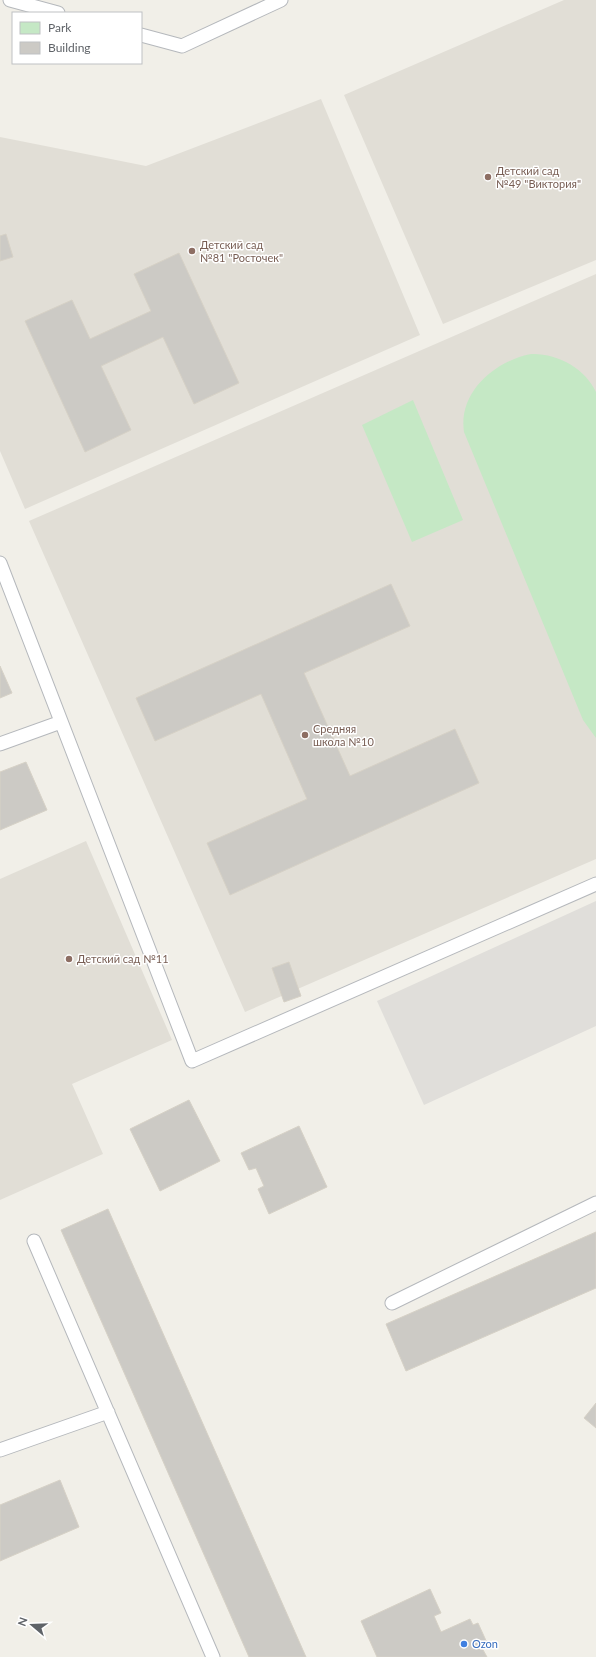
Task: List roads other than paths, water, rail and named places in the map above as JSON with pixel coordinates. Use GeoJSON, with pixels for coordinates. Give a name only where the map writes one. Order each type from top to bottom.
{"type":"FeatureCollection","features":[{"type":"Feature","properties":{"kind":"lane"},"geometry":{"type":"LineString","coordinates":[[10,0],[54,12]]}},
{"type":"Feature","properties":{"kind":"lane"},"geometry":{"type":"LineString","coordinates":[[142,35],[182,46],[281,0]]}},
{"type":"Feature","properties":{"kind":"lane"},"geometry":{"type":"LineString","coordinates":[[0,563],[192,1062],[596,884]]}},
{"type":"Feature","properties":{"kind":"lane"},"geometry":{"type":"LineString","coordinates":[[0,744],[61,722]]}},
{"type":"Feature","properties":{"kind":"lane"},"geometry":{"type":"LineString","coordinates":[[392,1303],[596,1203]]}},
{"type":"Feature","properties":{"kind":"lane"},"geometry":{"type":"LineString","coordinates":[[34,1241],[213,1657]]}},
{"type":"Feature","properties":{"kind":"lane"},"geometry":{"type":"LineString","coordinates":[[0,1450],[108,1412]]}},
{"type":"Feature","properties":{"kind":"place","name":"Детский сад №49 \"Виктория\""},"geometry":{"type":"Point","coordinates":[488,177]}},
{"type":"Feature","properties":{"kind":"place","name":"Детский сад №81 \"Росточек\""},"geometry":{"type":"Point","coordinates":[192,251]}},
{"type":"Feature","properties":{"kind":"place","name":"Средняя школа №10"},"geometry":{"type":"Point","coordinates":[305,735]}},
{"type":"Feature","properties":{"kind":"place","name":"Детский сад №11"},"geometry":{"type":"Point","coordinates":[69,959]}},
{"type":"Feature","properties":{"kind":"place","name":"Ozon"},"geometry":{"type":"Point","coordinates":[464,1644]}}]}
